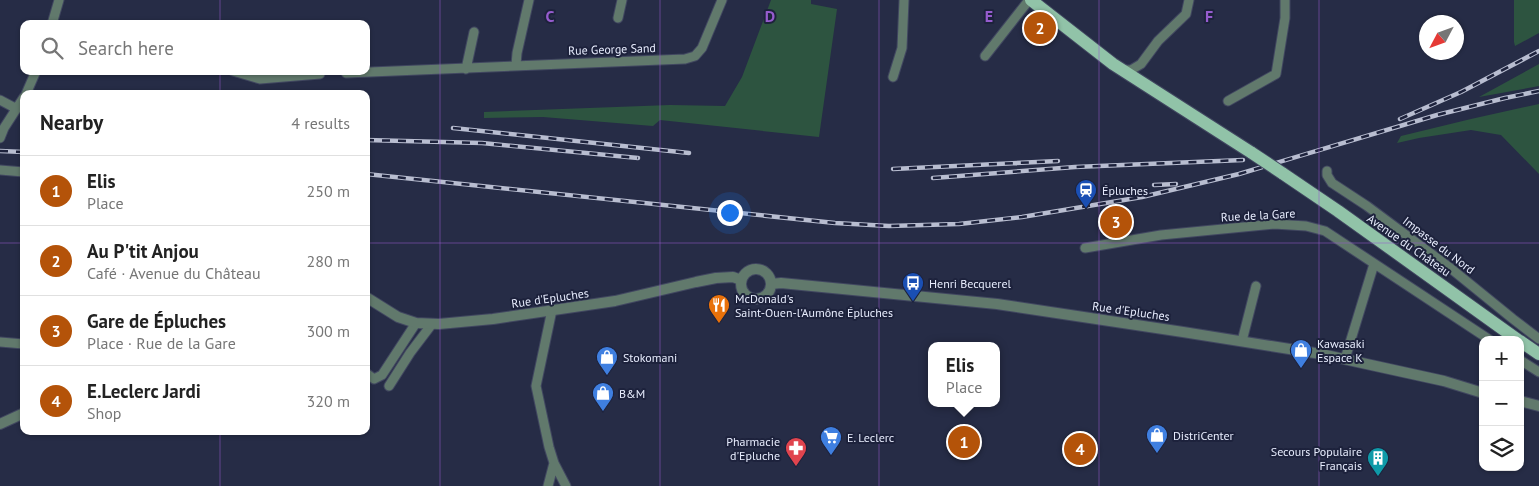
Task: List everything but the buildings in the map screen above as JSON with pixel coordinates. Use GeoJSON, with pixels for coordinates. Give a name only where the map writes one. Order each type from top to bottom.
{"type":"FeatureCollection","features":[{"type":"Feature","properties":{"kind":"main road"},"geometry":{"type":"LineString","coordinates":[[1030,0],[1095,52],[1142,84]]}},
{"type":"Feature","properties":{"kind":"main road","name":"Avenue du Château"},"geometry":{"type":"LineString","coordinates":[[1142,84],[1282,173],[1513,336]]}},
{"type":"Feature","properties":{"kind":"main road","name":"Avenue du Château"},"geometry":{"type":"LineString","coordinates":[[1524,344],[1539,354]]}},
{"type":"Feature","properties":{"kind":"street"},"geometry":{"type":"LineString","coordinates":[[53,20],[59,0]]}},
{"type":"Feature","properties":{"kind":"street"},"geometry":{"type":"LineString","coordinates":[[516,65],[529,0]]}},
{"type":"Feature","properties":{"kind":"street"},"geometry":{"type":"LineString","coordinates":[[618,18],[622,0]]}},
{"type":"Feature","properties":{"kind":"street","name":"Rue George Sand"},"geometry":{"type":"LineString","coordinates":[[370,71],[685,59],[695,56],[702,48],[722,0]]}},
{"type":"Feature","properties":{"kind":"street"},"geometry":{"type":"LineString","coordinates":[[893,77],[902,48],[904,0]]}},
{"type":"Feature","properties":{"kind":"street"},"geometry":{"type":"LineString","coordinates":[[985,56],[1030,0]]}},
{"type":"Feature","properties":{"kind":"street"},"geometry":{"type":"LineString","coordinates":[[1122,70],[1131,70],[1141,64],[1158,41],[1186,14],[1189,0]]}},
{"type":"Feature","properties":{"kind":"street"},"geometry":{"type":"LineString","coordinates":[[1228,101],[1276,74],[1285,18],[1285,0]]}},
{"type":"Feature","properties":{"kind":"street"},"geometry":{"type":"LineString","coordinates":[[466,69],[474,32]]}},
{"type":"Feature","properties":{"kind":"street"},"geometry":{"type":"LineString","coordinates":[[1141,64],[1140,76],[1142,84]]}},
{"type":"Feature","properties":{"kind":"street"},"geometry":{"type":"LineString","coordinates":[[28,90],[34,75]]}},
{"type":"Feature","properties":{"kind":"street"},"geometry":{"type":"LineString","coordinates":[[246,75],[260,79],[308,75]]}},
{"type":"Feature","properties":{"kind":"street"},"geometry":{"type":"LineString","coordinates":[[0,100],[17,109]]}},
{"type":"Feature","properties":{"kind":"street"},"geometry":{"type":"LineString","coordinates":[[0,138],[4,128],[20,104]]}},
{"type":"Feature","properties":{"kind":"street"},"geometry":{"type":"LineString","coordinates":[[0,170],[20,172]]}},
{"type":"Feature","properties":{"kind":"street","name":"Impasse du Nord"},"geometry":{"type":"LineString","coordinates":[[1327,171],[1327,175],[1332,183],[1367,206],[1449,267],[1539,338]]}},
{"type":"Feature","properties":{"kind":"street","name":"Rue de la Gare"},"geometry":{"type":"LineString","coordinates":[[1085,248],[1161,235],[1274,224],[1306,226],[1325,231],[1484,336]]}},
{"type":"Feature","properties":{"kind":"street"},"geometry":{"type":"LineString","coordinates":[[1345,359],[1374,264]]}},
{"type":"Feature","properties":{"kind":"street"},"geometry":{"type":"LineString","coordinates":[[760,269],[768,275],[771,284],[767,294],[763,297],[754,298],[749,297],[742,290],[741,280],[746,272],[760,269]]}},
{"type":"Feature","properties":{"kind":"street","name":"Rue d'Epluches"},"geometry":{"type":"LineString","coordinates":[[370,300],[398,317],[416,323],[432,324],[486,320],[615,301],[716,278],[733,277],[741,280]]}},
{"type":"Feature","properties":{"kind":"street","name":"Rue d'Epluches"},"geometry":{"type":"LineString","coordinates":[[771,284],[781,283],[997,304],[1242,341],[1345,359],[1444,381],[1479,392]]}},
{"type":"Feature","properties":{"kind":"street"},"geometry":{"type":"LineString","coordinates":[[1242,341],[1256,286]]}},
{"type":"Feature","properties":{"kind":"street"},"geometry":{"type":"LineString","coordinates":[[552,310],[536,386],[549,447],[554,463],[566,486]]}},
{"type":"Feature","properties":{"kind":"street"},"geometry":{"type":"LineString","coordinates":[[370,376],[374,379],[382,375],[416,323]]}},
{"type":"Feature","properties":{"kind":"street"},"geometry":{"type":"LineString","coordinates":[[389,386],[410,353],[432,324]]}},
{"type":"Feature","properties":{"kind":"street"},"geometry":{"type":"LineString","coordinates":[[0,342],[20,344]]}},
{"type":"Feature","properties":{"kind":"street"},"geometry":{"type":"LineString","coordinates":[[1524,363],[1539,372]]}},
{"type":"Feature","properties":{"kind":"street"},"geometry":{"type":"LineString","coordinates":[[1524,402],[1539,406]]}},
{"type":"Feature","properties":{"kind":"street"},"geometry":{"type":"LineString","coordinates":[[0,424],[20,415]]}},
{"type":"Feature","properties":{"kind":"street"},"geometry":{"type":"LineString","coordinates":[[548,486],[554,463]]}},
{"type":"Feature","properties":{"kind":"green space"},"geometry":{"type":"Polygon","coordinates":[[[771,0],[811,0],[811,4],[837,9],[819,137],[660,120],[653,126],[543,117],[484,118],[484,112],[670,105],[725,106],[742,77],[771,0]]]}},
{"type":"Feature","properties":{"kind":"green space"},"geometry":{"type":"Polygon","coordinates":[[[1514,0],[1539,0],[1539,33],[1515,46],[1514,42],[1514,0]]]}},
{"type":"Feature","properties":{"kind":"green space"},"geometry":{"type":"Polygon","coordinates":[[[1539,64],[1539,86],[1479,97],[1539,64]]]}},
{"type":"Feature","properties":{"kind":"green space"},"geometry":{"type":"Polygon","coordinates":[[[1539,104],[1539,174],[1501,135],[1471,130],[1397,143],[1401,136],[1539,104]]]}},
{"type":"Feature","properties":{"kind":"railway"},"geometry":{"type":"LineString","coordinates":[[1400,119],[1461,92],[1539,51]]}},
{"type":"Feature","properties":{"kind":"railway"},"geometry":{"type":"LineString","coordinates":[[370,174],[835,223],[889,226],[959,224],[1022,217],[1142,197],[1239,174],[1437,115],[1539,91]]}},
{"type":"Feature","properties":{"kind":"railway"},"geometry":{"type":"LineString","coordinates":[[453,128],[689,153]]}},
{"type":"Feature","properties":{"kind":"railway"},"geometry":{"type":"LineString","coordinates":[[370,140],[482,143],[638,158]]}},
{"type":"Feature","properties":{"kind":"railway"},"geometry":{"type":"LineString","coordinates":[[0,151],[20,152]]}},
{"type":"Feature","properties":{"kind":"railway"},"geometry":{"type":"LineString","coordinates":[[933,178],[1075,167],[1243,160]]}},
{"type":"Feature","properties":{"kind":"railway"},"geometry":{"type":"LineString","coordinates":[[893,169],[1058,161]]}},
{"type":"Feature","properties":{"kind":"railway"},"geometry":{"type":"LineString","coordinates":[[1154,185],[1176,184]]}},
{"type":"Feature","properties":{"kind":"place","name":"Au P'tit Anjou"},"geometry":{"type":"Point","coordinates":[1040,28]}},
{"type":"Feature","properties":{"kind":"place","name":"Épluches"},"geometry":{"type":"Point","coordinates":[1086,209]}},
{"type":"Feature","properties":{"kind":"place","name":"Gare de Épluches"},"geometry":{"type":"Point","coordinates":[1116,222]}},
{"type":"Feature","properties":{"kind":"place","name":"Henri Becquerel"},"geometry":{"type":"Point","coordinates":[913,302]}},
{"type":"Feature","properties":{"kind":"place","name":"McDonald's Saint-Ouen-l'Aumône Épluches"},"geometry":{"type":"Point","coordinates":[719,324]}},
{"type":"Feature","properties":{"kind":"place","name":"Kawasaki Espace K"},"geometry":{"type":"Point","coordinates":[1301,369]}},
{"type":"Feature","properties":{"kind":"place","name":"Stokomani"},"geometry":{"type":"Point","coordinates":[607,376]}},
{"type":"Feature","properties":{"kind":"place","name":"B&M"},"geometry":{"type":"Point","coordinates":[603,412]}},
{"type":"Feature","properties":{"kind":"place","name":"Elis"},"geometry":{"type":"Point","coordinates":[964,442]}},
{"type":"Feature","properties":{"kind":"place","name":"E.Leclerc Jardi"},"geometry":{"type":"Point","coordinates":[1080,449]}},
{"type":"Feature","properties":{"kind":"place","name":"DistriCenter"},"geometry":{"type":"Point","coordinates":[1157,454]}},
{"type":"Feature","properties":{"kind":"place","name":"E. Leclerc"},"geometry":{"type":"Point","coordinates":[831,456]}},
{"type":"Feature","properties":{"kind":"place","name":"Pharmacie d'Epluche"},"geometry":{"type":"Point","coordinates":[796,467]}},
{"type":"Feature","properties":{"kind":"place","name":"Secours Populaire Français"},"geometry":{"type":"Point","coordinates":[1378,477]}}]}
